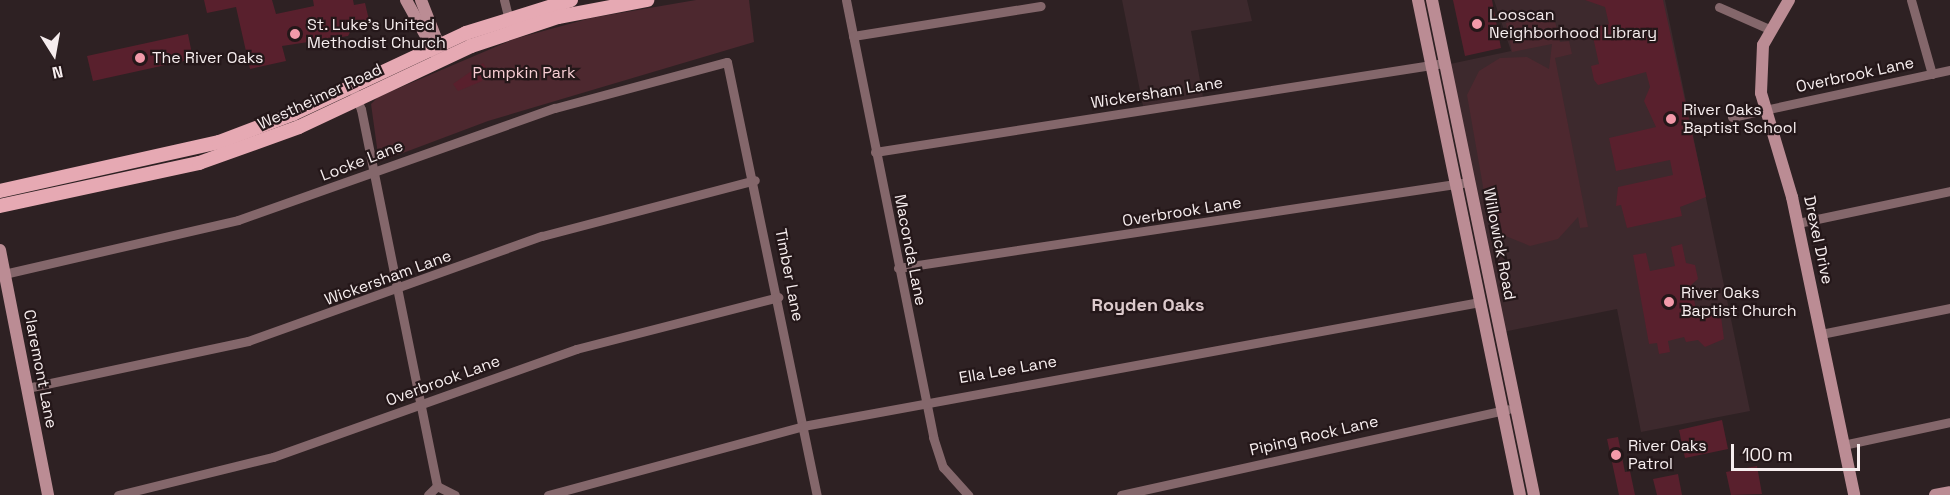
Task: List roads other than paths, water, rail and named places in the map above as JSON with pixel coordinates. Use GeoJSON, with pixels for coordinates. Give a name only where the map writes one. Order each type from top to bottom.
{"type":"FeatureCollection","features":[{"type":"Feature","properties":{"kind":"main road"},"geometry":{"type":"LineString","coordinates":[[406,0],[429,48],[440,58]]}},
{"type":"Feature","properties":{"kind":"main road"},"geometry":{"type":"LineString","coordinates":[[421,0],[442,43],[440,58]]}},
{"type":"Feature","properties":{"kind":"main road","name":"Westheimer Road"},"geometry":{"type":"LineString","coordinates":[[0,206],[221,149],[440,58],[571,0]]}},
{"type":"Feature","properties":{"kind":"main road","name":"Westheimer Road"},"geometry":{"type":"LineString","coordinates":[[355,92],[429,48],[442,43],[617,2],[647,0]]}},
{"type":"Feature","properties":{"kind":"main road","name":"Willowick Road"},"geometry":{"type":"LineString","coordinates":[[1418,0],[1520,495]]}},
{"type":"Feature","properties":{"kind":"main road","name":"Willowick Road"},"geometry":{"type":"LineString","coordinates":[[1432,0],[1514,407],[1534,495]]}},
{"type":"Feature","properties":{"kind":"main road","name":"Drexel Drive"},"geometry":{"type":"LineString","coordinates":[[1789,0],[1769,29],[1760,60],[1764,110],[1783,156],[1854,495]]}},
{"type":"Feature","properties":{"kind":"main road","name":"Westheimer Road"},"geometry":{"type":"LineString","coordinates":[[0,191],[221,149]]}},
{"type":"Feature","properties":{"kind":"main road","name":"Claremont Lane"},"geometry":{"type":"LineString","coordinates":[[0,250],[48,495]]}},
{"type":"Feature","properties":{"kind":"main road"},"geometry":{"type":"LineString","coordinates":[[1480,302],[1491,288]]}},
{"type":"Feature","properties":{"kind":"main road","name":"Ella Lee Lane"},"geometry":{"type":"LineString","coordinates":[[1480,302],[1494,302]]}},
{"type":"Feature","properties":{"kind":"main road"},"geometry":{"type":"LineString","coordinates":[[1935,495],[1950,492]]}},
{"type":"Feature","properties":{"kind":"street"},"geometry":{"type":"LineString","coordinates":[[504,0],[511,25]]}},
{"type":"Feature","properties":{"kind":"street","name":"Maconda Lane"},"geometry":{"type":"LineString","coordinates":[[846,0],[925,402],[943,467],[968,495]]}},
{"type":"Feature","properties":{"kind":"street"},"geometry":{"type":"LineString","coordinates":[[1911,0],[1932,74]]}},
{"type":"Feature","properties":{"kind":"street"},"geometry":{"type":"LineString","coordinates":[[853,36],[1041,6]]}},
{"type":"Feature","properties":{"kind":"street"},"geometry":{"type":"LineString","coordinates":[[1719,7],[1769,29]]}},
{"type":"Feature","properties":{"kind":"street","name":"Locke Lane"},"geometry":{"type":"LineString","coordinates":[[4,274],[238,220],[555,108],[727,62]]}},
{"type":"Feature","properties":{"kind":"street","name":"Timber Lane"},"geometry":{"type":"LineString","coordinates":[[727,62],[755,180],[817,495]]}},
{"type":"Feature","properties":{"kind":"street","name":"Wickersham Lane"},"geometry":{"type":"LineString","coordinates":[[875,152],[1444,63]]}},
{"type":"Feature","properties":{"kind":"street","name":"Overbrook Lane"},"geometry":{"type":"LineString","coordinates":[[1732,117],[1950,70]]}},
{"type":"Feature","properties":{"kind":"street"},"geometry":{"type":"LineString","coordinates":[[355,92],[375,172],[419,406],[437,486]]}},
{"type":"Feature","properties":{"kind":"street","name":"Wickersham Lane"},"geometry":{"type":"LineString","coordinates":[[27,388],[248,341],[397,291],[542,236],[755,180]]}},
{"type":"Feature","properties":{"kind":"street","name":"Overbrook Lane"},"geometry":{"type":"LineString","coordinates":[[898,268],[1470,182]]}},
{"type":"Feature","properties":{"kind":"street"},"geometry":{"type":"LineString","coordinates":[[1798,223],[1950,191]]}},
{"type":"Feature","properties":{"kind":"street","name":"Overbrook Lane"},"geometry":{"type":"LineString","coordinates":[[118,495],[273,457],[576,349],[778,297]]}},
{"type":"Feature","properties":{"kind":"street","name":"Ella Lee Lane"},"geometry":{"type":"LineString","coordinates":[[548,495],[803,426],[1480,302]]}},
{"type":"Feature","properties":{"kind":"street"},"geometry":{"type":"LineString","coordinates":[[1821,334],[1950,308]]}},
{"type":"Feature","properties":{"kind":"street","name":"Piping Rock Lane"},"geometry":{"type":"LineString","coordinates":[[1121,495],[1514,407]]}},
{"type":"Feature","properties":{"kind":"street"},"geometry":{"type":"LineString","coordinates":[[1843,445],[1950,422]]}},
{"type":"Feature","properties":{"kind":"street"},"geometry":{"type":"LineString","coordinates":[[428,495],[437,486]]}},
{"type":"Feature","properties":{"kind":"street"},"geometry":{"type":"LineString","coordinates":[[437,486],[455,495]]}},
{"type":"Feature","properties":{"kind":"place","name":"Looscan Neighborhood Library"},"geometry":{"type":"Point","coordinates":[1477,24]}},
{"type":"Feature","properties":{"kind":"place","name":"St. Luke's United Methodist Church"},"geometry":{"type":"Point","coordinates":[295,34]}},
{"type":"Feature","properties":{"kind":"place","name":"The River Oaks"},"geometry":{"type":"Point","coordinates":[140,58]}},
{"type":"Feature","properties":{"kind":"place","name":"River Oaks Baptist School"},"geometry":{"type":"Point","coordinates":[1671,119]}},
{"type":"Feature","properties":{"kind":"place","name":"River Oaks Baptist Church"},"geometry":{"type":"Point","coordinates":[1669,302]}},
{"type":"Feature","properties":{"kind":"place","name":"River Oaks Patrol"},"geometry":{"type":"Point","coordinates":[1616,455]}},
{"type":"Feature","properties":{"kind":"district","name":"Royden Oaks"},"geometry":{"type":"Point","coordinates":[1148,305]}},
{"type":"Feature","properties":{"kind":"park label","name":"Pumpkin Park"},"geometry":{"type":"Point","coordinates":[524,73]}}]}
